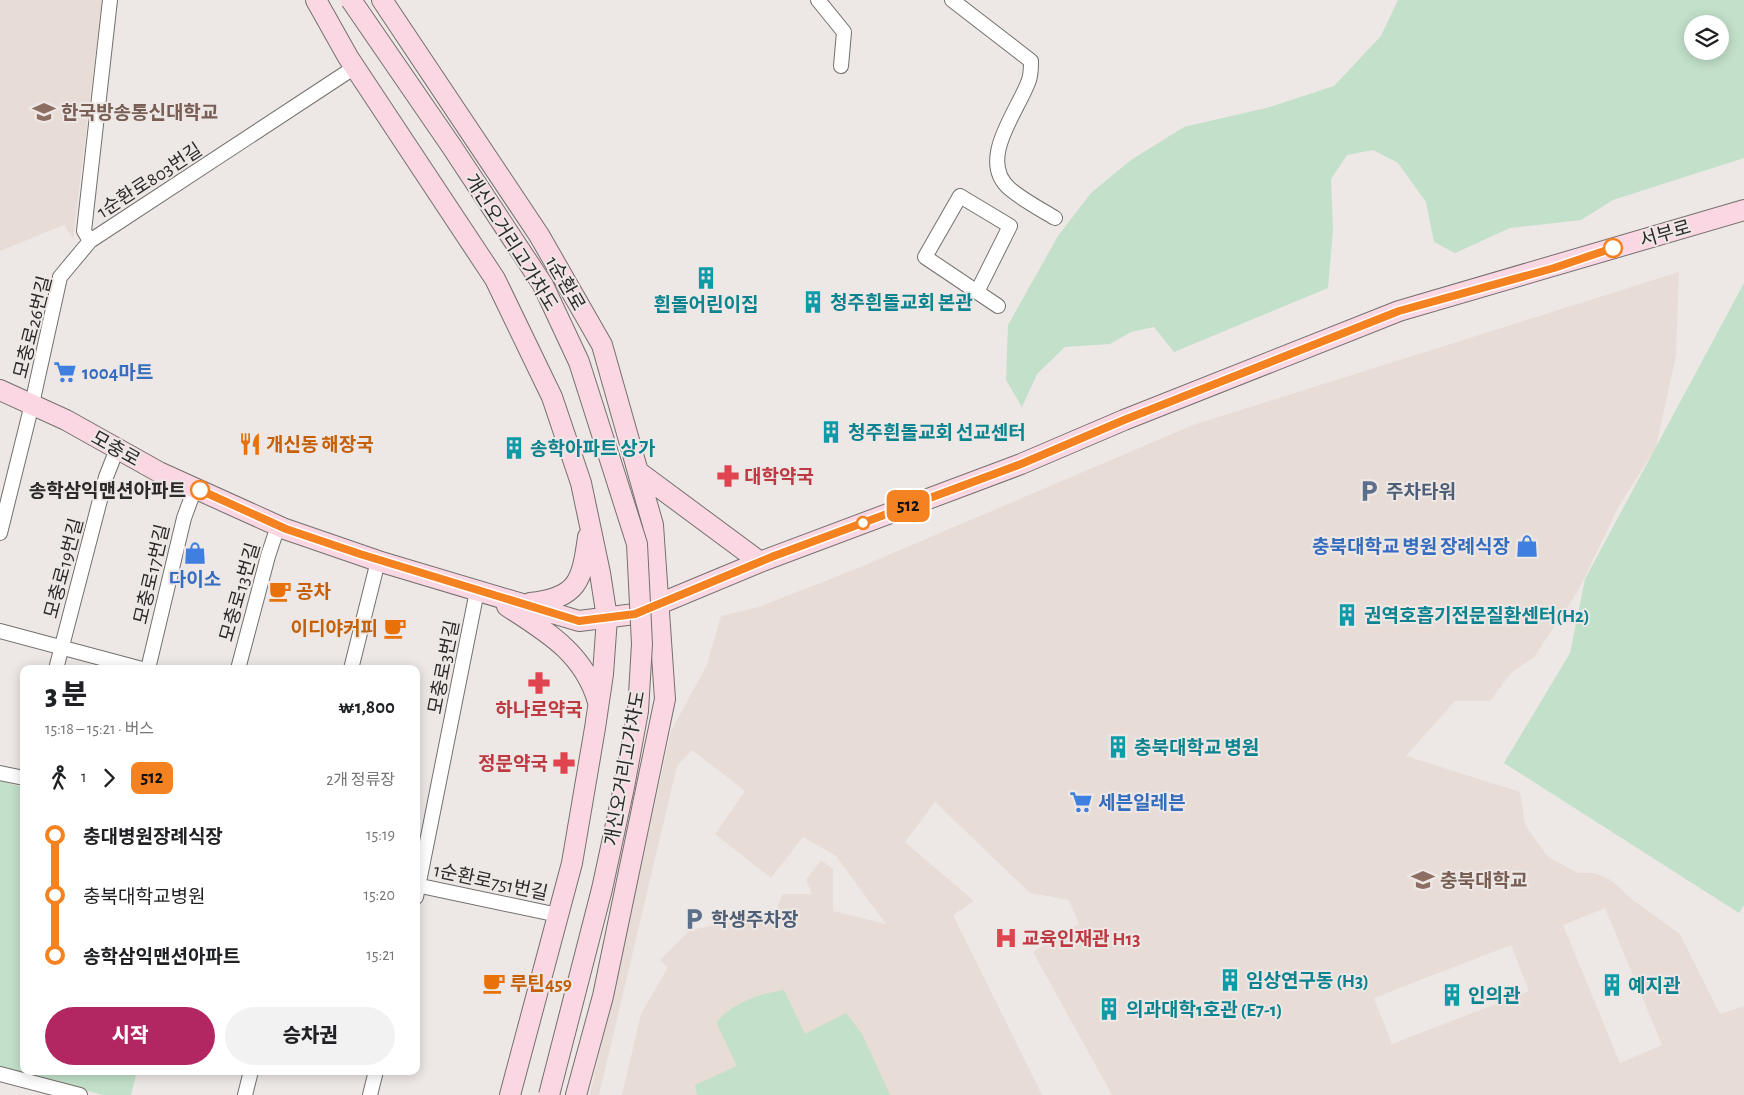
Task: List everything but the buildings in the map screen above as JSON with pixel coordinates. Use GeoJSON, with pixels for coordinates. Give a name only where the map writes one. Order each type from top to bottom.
{"type":"FeatureCollection","features":[{"type":"Feature","properties":{"kind":"main road"},"geometry":{"type":"LineString","coordinates":[[316,0],[355,67],[495,279],[552,397],[581,483],[607,618],[599,707],[572,863],[510,1095]]}},
{"type":"Feature","properties":{"kind":"main road","name":"개신오거리고가차도"},"geometry":{"type":"LineString","coordinates":[[351,0],[452,147],[543,285],[579,362],[637,544],[642,644],[638,711],[602,889],[549,1095]]}},
{"type":"Feature","properties":{"kind":"main road","name":"1순환로"},"geometry":{"type":"LineString","coordinates":[[382,0],[539,235],[602,345],[640,473],[653,525],[660,603],[665,699],[603,996],[576,1095]]}},
{"type":"Feature","properties":{"kind":"main road","name":"서부로"},"geometry":{"type":"LineString","coordinates":[[660,603],[760,562],[1021,464],[1124,420],[1399,311],[1744,210]]}},
{"type":"Feature","properties":{"kind":"main road","name":"모충로"},"geometry":{"type":"LineString","coordinates":[[0,390],[32,404],[159,472],[278,526],[378,561],[579,621],[635,614],[660,603]]}},
{"type":"Feature","properties":{"kind":"main road"},"geometry":{"type":"LineString","coordinates":[[640,473],[760,562]]}},
{"type":"Feature","properties":{"kind":"main road"},"geometry":{"type":"LineString","coordinates":[[522,604],[553,600],[568,593],[576,582],[585,560],[590,525]]}},
{"type":"Feature","properties":{"kind":"main road"},"geometry":{"type":"LineString","coordinates":[[477,591],[500,602],[548,633],[570,652],[584,669],[594,689],[599,707]]}},
{"type":"Feature","properties":{"kind":"street"},"geometry":{"type":"LineString","coordinates":[[90,242],[84,231],[110,0]]}},
{"type":"Feature","properties":{"kind":"street"},"geometry":{"type":"LineString","coordinates":[[818,0],[844,32],[841,66]]}},
{"type":"Feature","properties":{"kind":"street"},"geometry":{"type":"LineString","coordinates":[[952,0],[1031,61],[1030,78],[1005,126],[999,148],[997,169],[1008,188],[1055,218]]}},
{"type":"Feature","properties":{"kind":"street","name":"1순환로803번길"},"geometry":{"type":"LineString","coordinates":[[90,242],[355,67]]}},
{"type":"Feature","properties":{"kind":"street"},"geometry":{"type":"LineString","coordinates":[[977,292],[1010,226],[960,196],[925,257],[977,292],[998,306]]}},
{"type":"Feature","properties":{"kind":"street","name":"모충로26번길"},"geometry":{"type":"LineString","coordinates":[[0,533],[32,404],[60,277],[90,242]]}},
{"type":"Feature","properties":{"kind":"street","name":"모충로19번길"},"geometry":{"type":"LineString","coordinates":[[57,665],[106,477],[117,449]]}},
{"type":"Feature","properties":{"kind":"street","name":"모충로17번길"},"geometry":{"type":"LineString","coordinates":[[149,665],[184,518],[195,488]]}},
{"type":"Feature","properties":{"kind":"street","name":"모충로13번길"},"geometry":{"type":"LineString","coordinates":[[239,665],[268,556],[278,526]]}},
{"type":"Feature","properties":{"kind":"street"},"geometry":{"type":"LineString","coordinates":[[351,665],[378,561]]}},
{"type":"Feature","properties":{"kind":"street","name":"모충로3번길"},"geometry":{"type":"LineString","coordinates":[[420,874],[477,591]]}},
{"type":"Feature","properties":{"kind":"street"},"geometry":{"type":"LineString","coordinates":[[0,631],[127,665]]}},
{"type":"Feature","properties":{"kind":"street"},"geometry":{"type":"LineString","coordinates":[[0,773],[20,777]]}},
{"type":"Feature","properties":{"kind":"street","name":"1순환로751번길"},"geometry":{"type":"LineString","coordinates":[[420,890],[558,915]]}},
{"type":"Feature","properties":{"kind":"street"},"geometry":{"type":"LineString","coordinates":[[0,1074],[80,1095]]}},
{"type":"Feature","properties":{"kind":"street"},"geometry":{"type":"LineString","coordinates":[[245,1095],[250,1075]]}},
{"type":"Feature","properties":{"kind":"street"},"geometry":{"type":"LineString","coordinates":[[370,1095],[375,1075]]}},
{"type":"Feature","properties":{"kind":"shaded area","name":"한국방송통신대학교"},"geometry":{"type":"Polygon","coordinates":[[[0,0],[102,0],[73,239],[64,225],[0,251],[0,0]]]}},
{"type":"Feature","properties":{"kind":"shaded area"},"geometry":{"type":"Polygon","coordinates":[[[1679,272],[1676,356],[1656,447],[1619,506],[1578,591],[1534,657],[1511,673],[1490,701],[1455,701],[1406,756],[1520,792],[1525,825],[1548,857],[1578,873],[1595,873],[1611,880],[1634,901],[1680,934],[1720,1014],[1744,1006],[1744,1095],[1112,1095],[1033,952],[1079,924],[1069,900],[1030,893],[935,802],[905,842],[974,901],[953,915],[1042,1095],[622,1095],[641,1014],[668,967],[660,960],[690,930],[774,914],[783,894],[812,894],[806,880],[821,860],[833,869],[833,911],[886,924],[836,856],[803,837],[771,878],[715,834],[745,791],[692,750],[677,766],[599,1095],[590,1095],[671,731],[707,665],[721,616],[759,607],[858,568],[1193,425],[1679,272]],[[1605,908],[1563,925],[1620,1063],[1662,1045],[1605,908]],[[1511,945],[1374,998],[1392,1044],[1529,991],[1511,945]]]}},
{"type":"Feature","properties":{"kind":"green space"},"geometry":{"type":"Polygon","coordinates":[[[1398,0],[1744,0],[1744,158],[1613,200],[1581,220],[1510,228],[1455,253],[1434,242],[1426,202],[1398,163],[1373,150],[1347,155],[1331,179],[1333,229],[1328,288],[1174,352],[1154,327],[1131,332],[1110,344],[1065,347],[1037,374],[1022,407],[1006,380],[1008,325],[1058,236],[1091,193],[1131,160],[1184,127],[1270,107],[1334,86],[1381,36],[1398,0]]]}},
{"type":"Feature","properties":{"kind":"green space"},"geometry":{"type":"Polygon","coordinates":[[[1744,283],[1744,905],[1739,913],[1504,763],[1570,653],[1585,579],[1744,283]]]}},
{"type":"Feature","properties":{"kind":"green space"},"geometry":{"type":"Polygon","coordinates":[[[0,780],[20,787],[20,1073],[0,1068],[0,780]]]}},
{"type":"Feature","properties":{"kind":"green space"},"geometry":{"type":"Polygon","coordinates":[[[784,990],[805,1034],[846,1013],[862,1034],[890,1095],[697,1095],[695,1085],[737,1066],[717,1021],[724,1014],[748,1000],[784,990]]]}},
{"type":"Feature","properties":{"kind":"green space"},"geometry":{"type":"Polygon","coordinates":[[[27,1075],[136,1075],[131,1095],[103,1095],[27,1075]]]}},
{"type":"Feature","properties":{"kind":"bus line","name":"512"},"geometry":{"type":"LineString","coordinates":[[200,490],[286,529],[378,561],[579,621],[635,614],[710,581],[1021,464],[1124,420],[1399,311],[1554,268],[1613,248]]}},
{"type":"Feature","properties":{"kind":"place","name":"한국방송통신대학교"},"geometry":{"type":"Point","coordinates":[44,112]}},
{"type":"Feature","properties":{"kind":"place","name":"흰돌어린이집"},"geometry":{"type":"Point","coordinates":[706,278]}},
{"type":"Feature","properties":{"kind":"place","name":"청주흰돌교회 본관"},"geometry":{"type":"Point","coordinates":[813,302]}},
{"type":"Feature","properties":{"kind":"place","name":"1004마트"},"geometry":{"type":"Point","coordinates":[65,372]}},
{"type":"Feature","properties":{"kind":"place","name":"청주흰돌교회 선교센터"},"geometry":{"type":"Point","coordinates":[831,432]}},
{"type":"Feature","properties":{"kind":"place","name":"개신동 해장국"},"geometry":{"type":"Point","coordinates":[250,444]}},
{"type":"Feature","properties":{"kind":"place","name":"송학아파트 상가"},"geometry":{"type":"Point","coordinates":[514,448]}},
{"type":"Feature","properties":{"kind":"place","name":"대학약국"},"geometry":{"type":"Point","coordinates":[728,476]}},
{"type":"Feature","properties":{"kind":"place","name":"송학삼익맨션아파트"},"geometry":{"type":"Point","coordinates":[200,490]}},
{"type":"Feature","properties":{"kind":"place","name":"주차타워"},"geometry":{"type":"Point","coordinates":[1369,491]}},
{"type":"Feature","properties":{"kind":"place","name":"충북대학교 병원 장례식장"},"geometry":{"type":"Point","coordinates":[1527,546]}},
{"type":"Feature","properties":{"kind":"place","name":"다이소"},"geometry":{"type":"Point","coordinates":[195,553]}},
{"type":"Feature","properties":{"kind":"place","name":"공차"},"geometry":{"type":"Point","coordinates":[280,591]}},
{"type":"Feature","properties":{"kind":"place","name":"권역호흡기전문질환센터(H2)"},"geometry":{"type":"Point","coordinates":[1347,615]}},
{"type":"Feature","properties":{"kind":"place","name":"이디야커피"},"geometry":{"type":"Point","coordinates":[395,628]}},
{"type":"Feature","properties":{"kind":"place","name":"하나로약국"},"geometry":{"type":"Point","coordinates":[539,683]}},
{"type":"Feature","properties":{"kind":"place","name":"충북대학교 병원"},"geometry":{"type":"Point","coordinates":[1118,747]}},
{"type":"Feature","properties":{"kind":"place","name":"정문약국"},"geometry":{"type":"Point","coordinates":[564,763]}},
{"type":"Feature","properties":{"kind":"place","name":"세븐일레븐"},"geometry":{"type":"Point","coordinates":[1081,802]}},
{"type":"Feature","properties":{"kind":"place","name":"충북대학교"},"geometry":{"type":"Point","coordinates":[1423,880]}},
{"type":"Feature","properties":{"kind":"place","name":"학생주차장"},"geometry":{"type":"Point","coordinates":[694,919]}},
{"type":"Feature","properties":{"kind":"place","name":"교육인재관 H13"},"geometry":{"type":"Point","coordinates":[1006,938]}},
{"type":"Feature","properties":{"kind":"place","name":"임상연구동 (H3)"},"geometry":{"type":"Point","coordinates":[1230,980]}},
{"type":"Feature","properties":{"kind":"place","name":"루틴459"},"geometry":{"type":"Point","coordinates":[494,983]}},
{"type":"Feature","properties":{"kind":"place","name":"예지관"},"geometry":{"type":"Point","coordinates":[1612,985]}},
{"type":"Feature","properties":{"kind":"place","name":"인의관"},"geometry":{"type":"Point","coordinates":[1452,995]}},
{"type":"Feature","properties":{"kind":"place","name":"의과대학1호관 (E7-1)"},"geometry":{"type":"Point","coordinates":[1109,1009]}}]}
